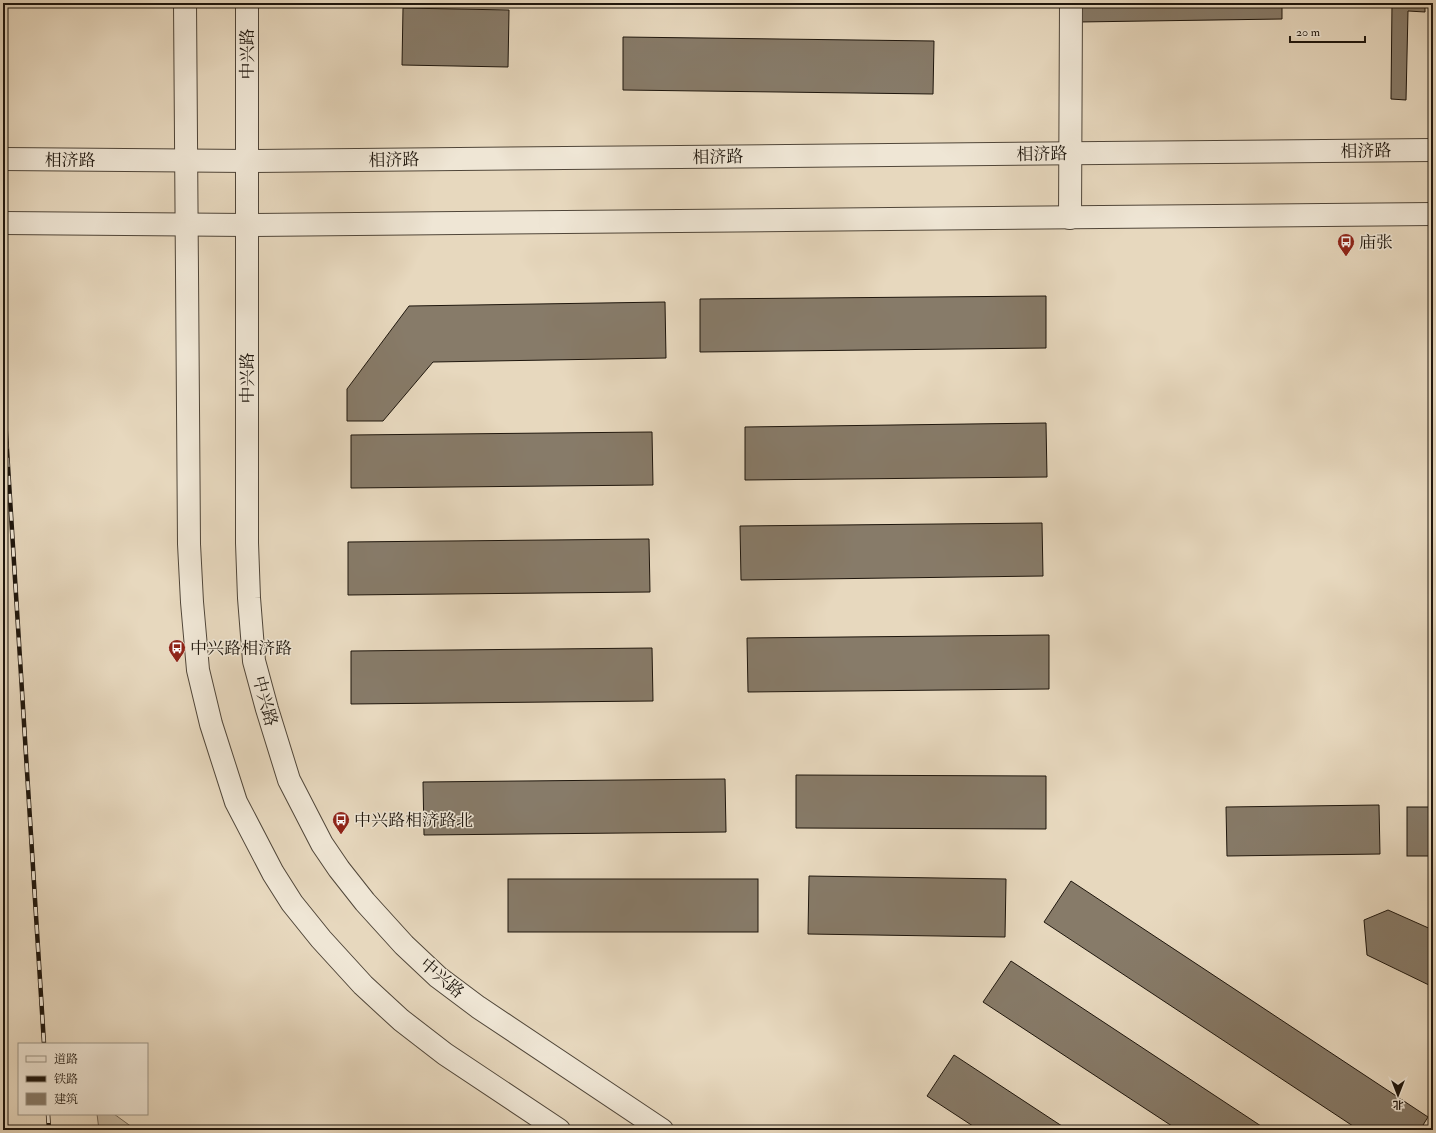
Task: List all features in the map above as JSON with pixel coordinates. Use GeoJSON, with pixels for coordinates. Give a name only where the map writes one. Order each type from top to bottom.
{"type":"FeatureCollection","features":[{"type":"Feature","properties":{"kind":"street"},"geometry":{"type":"LineString","coordinates":[[185,3],[189,544],[192,602],[198,670],[211,724],[236,802],[273,873],[292,903],[321,939],[363,985],[401,1020],[445,1054],[559,1130]]}},
{"type":"Feature","properties":{"kind":"street","name":"中兴路"},"geometry":{"type":"LineString","coordinates":[[247,3],[247,543],[249,598],[254,661],[289,780],[322,844],[339,869],[365,902],[404,945],[438,977],[478,1007],[662,1130]]}},
{"type":"Feature","properties":{"kind":"street"},"geometry":{"type":"LineString","coordinates":[[1070,218],[1071,3]]}},
{"type":"Feature","properties":{"kind":"street","name":"相济路"},"geometry":{"type":"LineString","coordinates":[[3,159],[247,161],[1433,150]]}},
{"type":"Feature","properties":{"kind":"street"},"geometry":{"type":"LineString","coordinates":[[3,223],[247,225],[1433,214]]}},
{"type":"Feature","properties":{"kind":"shaded area"},"geometry":{"type":"Polygon","coordinates":[[[97,1115],[115,1115],[136,1130],[99,1130],[97,1115]]]}},
{"type":"Feature","properties":{"kind":"building"},"geometry":{"type":"Polygon","coordinates":[[[1079,3],[1282,3],[1282,19],[1079,22],[1079,3]]]}},
{"type":"Feature","properties":{"kind":"building"},"geometry":{"type":"Polygon","coordinates":[[[1392,3],[1425,3],[1425,12],[1408,11],[1406,100],[1391,99],[1392,3]]]}},
{"type":"Feature","properties":{"kind":"building"},"geometry":{"type":"Polygon","coordinates":[[[403,8],[509,10],[508,67],[402,65],[403,8]]]}},
{"type":"Feature","properties":{"kind":"building"},"geometry":{"type":"Polygon","coordinates":[[[623,37],[934,41],[933,94],[623,90],[623,37]]]}},
{"type":"Feature","properties":{"kind":"building"},"geometry":{"type":"Polygon","coordinates":[[[1046,296],[1046,348],[700,352],[700,299],[1046,296]]]}},
{"type":"Feature","properties":{"kind":"building"},"geometry":{"type":"Polygon","coordinates":[[[665,302],[666,358],[433,362],[383,421],[347,421],[347,389],[409,306],[665,302]]]}},
{"type":"Feature","properties":{"kind":"building"},"geometry":{"type":"Polygon","coordinates":[[[1046,423],[1047,477],[745,480],[745,427],[1046,423]]]}},
{"type":"Feature","properties":{"kind":"building"},"geometry":{"type":"Polygon","coordinates":[[[652,432],[653,485],[351,488],[351,435],[652,432]]]}},
{"type":"Feature","properties":{"kind":"building"},"geometry":{"type":"Polygon","coordinates":[[[1042,523],[1043,576],[741,580],[740,526],[1042,523]]]}},
{"type":"Feature","properties":{"kind":"building"},"geometry":{"type":"Polygon","coordinates":[[[649,539],[650,592],[348,595],[348,542],[649,539]]]}},
{"type":"Feature","properties":{"kind":"building"},"geometry":{"type":"Polygon","coordinates":[[[1049,635],[1049,689],[748,692],[747,638],[1049,635]]]}},
{"type":"Feature","properties":{"kind":"building"},"geometry":{"type":"Polygon","coordinates":[[[652,648],[653,701],[351,704],[351,651],[652,648]]]}},
{"type":"Feature","properties":{"kind":"building"},"geometry":{"type":"Polygon","coordinates":[[[796,775],[1046,776],[1046,829],[796,828],[796,775]]]}},
{"type":"Feature","properties":{"kind":"building"},"geometry":{"type":"Polygon","coordinates":[[[725,779],[726,832],[424,835],[423,782],[725,779]]]}},
{"type":"Feature","properties":{"kind":"building"},"geometry":{"type":"Polygon","coordinates":[[[1379,805],[1380,854],[1227,856],[1226,807],[1379,805]]]}},
{"type":"Feature","properties":{"kind":"building"},"geometry":{"type":"Polygon","coordinates":[[[1407,807],[1433,807],[1433,856],[1407,856],[1407,807]]]}},
{"type":"Feature","properties":{"kind":"building"},"geometry":{"type":"Polygon","coordinates":[[[809,876],[1006,879],[1005,937],[808,934],[809,876]]]}},
{"type":"Feature","properties":{"kind":"building"},"geometry":{"type":"Polygon","coordinates":[[[508,879],[758,879],[758,932],[508,932],[508,879]]]}},
{"type":"Feature","properties":{"kind":"building"},"geometry":{"type":"Polygon","coordinates":[[[1071,881],[1428,1117],[1420,1130],[1359,1130],[1044,922],[1071,881]]]}},
{"type":"Feature","properties":{"kind":"building"},"geometry":{"type":"Polygon","coordinates":[[[1388,910],[1433,930],[1433,987],[1367,955],[1364,920],[1388,910]]]}},
{"type":"Feature","properties":{"kind":"building"},"geometry":{"type":"Polygon","coordinates":[[[1011,961],[1267,1130],[1178,1130],[983,1002],[1011,961]]]}},
{"type":"Feature","properties":{"kind":"building"},"geometry":{"type":"Polygon","coordinates":[[[954,1055],[1068,1130],[979,1130],[927,1096],[954,1055]]]}},
{"type":"Feature","properties":{"kind":"railway"},"geometry":{"type":"LineString","coordinates":[[3,386],[44,1043]]}},
{"type":"Feature","properties":{"kind":"railway"},"geometry":{"type":"LineString","coordinates":[[48,1115],[49,1130]]}},
{"type":"Feature","properties":{"kind":"place","name":"庙张"},"geometry":{"type":"Point","coordinates":[1346,257]}},
{"type":"Feature","properties":{"kind":"place","name":"中兴路相济路"},"geometry":{"type":"Point","coordinates":[177,663]}},
{"type":"Feature","properties":{"kind":"place","name":"中兴路相济路北"},"geometry":{"type":"Point","coordinates":[341,835]}}]}
